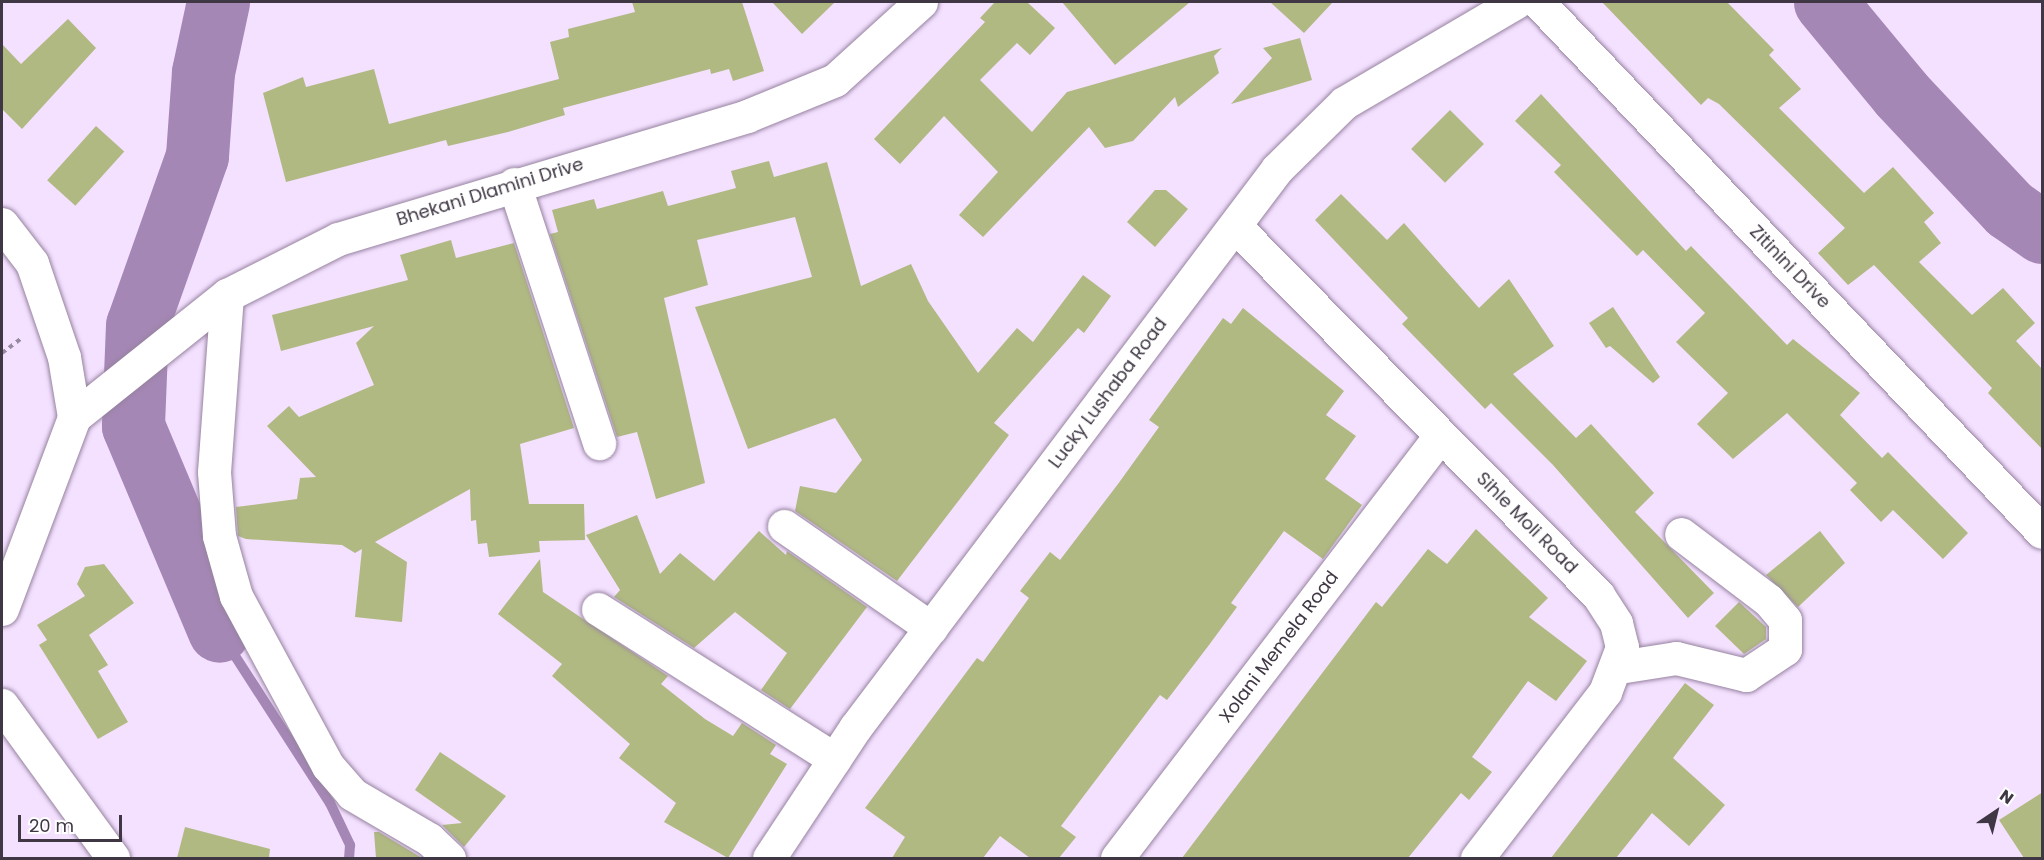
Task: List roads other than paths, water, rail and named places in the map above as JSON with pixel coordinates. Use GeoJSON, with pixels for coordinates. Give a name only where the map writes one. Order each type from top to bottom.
{"type":"FeatureCollection","features":[{"type":"Feature","properties":{"kind":"street","name":"Bhekani Dlamini Drive"},"geometry":{"type":"LineString","coordinates":[[85,407],[227,295],[338,239],[514,184],[747,116],[835,81],[921,2]]}},
{"type":"Feature","properties":{"kind":"street","name":"Lucky Lushaba Road"},"geometry":{"type":"LineString","coordinates":[[769,858],[834,759],[1277,169],[1344,103],[1516,2]]}},
{"type":"Feature","properties":{"kind":"street","name":"Zitinini Drive"},"geometry":{"type":"LineString","coordinates":[[1538,2],[2043,532]]}},
{"type":"Feature","properties":{"kind":"street"},"geometry":{"type":"LineString","coordinates":[[514,184],[599,443]]}},
{"type":"Feature","properties":{"kind":"street"},"geometry":{"type":"LineString","coordinates":[[2,224],[32,263],[64,357],[85,407],[2,609]]}},
{"type":"Feature","properties":{"kind":"street","name":"Sihle Moli Road"},"geometry":{"type":"LineString","coordinates":[[1235,225],[1598,595],[1616,623],[1622,647],[1619,667]]}},
{"type":"Feature","properties":{"kind":"street"},"geometry":{"type":"LineString","coordinates":[[227,295],[214,471],[219,536],[236,596],[328,766],[352,794],[429,839],[449,858]]}},
{"type":"Feature","properties":{"kind":"street","name":"Xolani Memela Road"},"geometry":{"type":"LineString","coordinates":[[1117,858],[1440,436]]}},
{"type":"Feature","properties":{"kind":"street"},"geometry":{"type":"LineString","coordinates":[[784,526],[931,628]]}},
{"type":"Feature","properties":{"kind":"street"},"geometry":{"type":"LineString","coordinates":[[1477,858],[1619,667],[1676,658],[1746,675],[1785,649],[1785,620],[1768,600],[1681,534]]}},
{"type":"Feature","properties":{"kind":"street"},"geometry":{"type":"LineString","coordinates":[[598,609],[834,759]]}},
{"type":"Feature","properties":{"kind":"street"},"geometry":{"type":"LineString","coordinates":[[2,705],[113,858]]}},
{"type":"Feature","properties":{"kind":"waterway"},"geometry":{"type":"LineString","coordinates":[[218,2],[203,72],[197,156],[137,325],[133,426],[219,631]]}},
{"type":"Feature","properties":{"kind":"waterway"},"geometry":{"type":"LineString","coordinates":[[1825,2],[1901,94],[2009,209],[2042,232]]}},
{"type":"Feature","properties":{"kind":"waterway"},"geometry":{"type":"LineString","coordinates":[[219,631],[330,803],[350,845],[349,858]]}}]}
